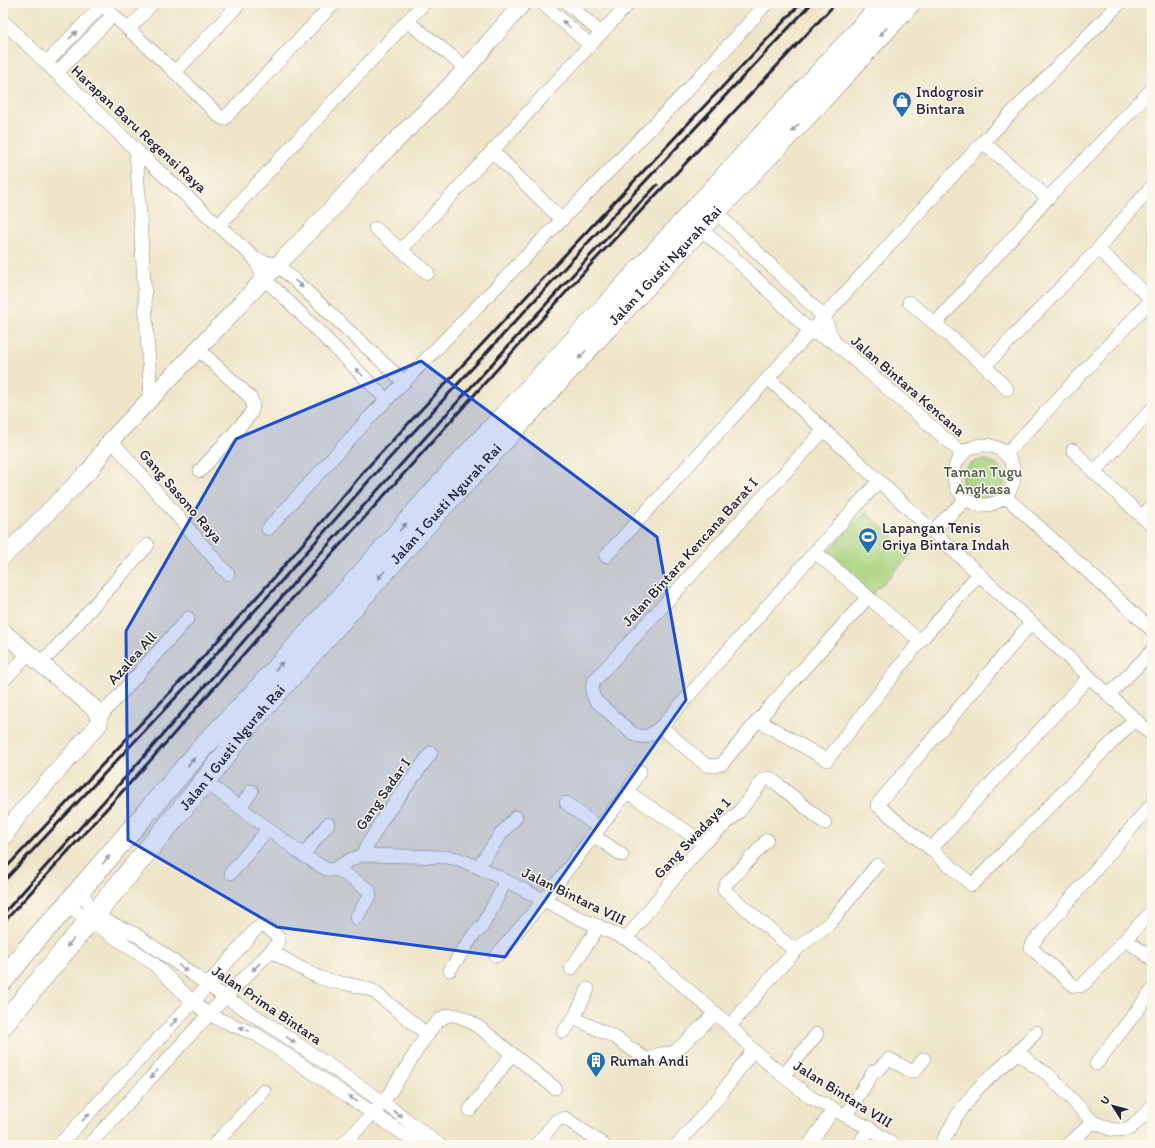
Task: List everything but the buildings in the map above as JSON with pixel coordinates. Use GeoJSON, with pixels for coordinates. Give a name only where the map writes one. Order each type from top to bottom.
{"type":"FeatureCollection","features":[{"type":"Feature","properties":{"kind":"main road","name":"Jalan I Gusti Ngurah Rai"},"geometry":{"type":"LineString","coordinates":[[3,980],[37,938],[203,747],[251,697],[344,594],[453,470],[700,228],[749,176],[884,3]]}},
{"type":"Feature","properties":{"kind":"main road","name":"Jalan I Gusti Ngurah Rai"},"geometry":{"type":"LineString","coordinates":[[3,1024],[205,781],[251,722],[335,626],[471,476],[597,328],[647,261],[804,105],[910,3]]}},
{"type":"Feature","properties":{"kind":"street"},"geometry":{"type":"LineString","coordinates":[[129,29],[153,3]]}},
{"type":"Feature","properties":{"kind":"street"},"geometry":{"type":"LineString","coordinates":[[175,72],[240,3]]}},
{"type":"Feature","properties":{"kind":"street"},"geometry":{"type":"LineString","coordinates":[[46,63],[101,4],[175,72],[219,116],[224,119],[334,3]]}},
{"type":"Feature","properties":{"kind":"street"},"geometry":{"type":"LineString","coordinates":[[219,225],[424,3]]}},
{"type":"Feature","properties":{"kind":"street"},"geometry":{"type":"LineString","coordinates":[[3,556],[90,470],[111,440],[330,211],[372,164],[466,69],[522,3]]}},
{"type":"Feature","properties":{"kind":"street"},"geometry":{"type":"LineString","coordinates":[[542,3],[590,45]]}},
{"type":"Feature","properties":{"kind":"street"},"geometry":{"type":"LineString","coordinates":[[567,3],[601,33]]}},
{"type":"Feature","properties":{"kind":"street"},"geometry":{"type":"LineString","coordinates":[[400,250],[629,3]]}},
{"type":"Feature","properties":{"kind":"street"},"geometry":{"type":"LineString","coordinates":[[268,529],[404,382],[562,220],[730,44],[767,3]]}},
{"type":"Feature","properties":{"kind":"street"},"geometry":{"type":"LineString","coordinates":[[606,556],[983,142],[1120,3]]}},
{"type":"Feature","properties":{"kind":"street"},"geometry":{"type":"LineString","coordinates":[[57,73],[112,15]]}},
{"type":"Feature","properties":{"kind":"street","name":"Harapan Baru Regensi Raya"},"geometry":{"type":"LineString","coordinates":[[3,21],[136,150],[253,257],[264,279],[283,296],[387,400]]}},
{"type":"Feature","properties":{"kind":"street"},"geometry":{"type":"LineString","coordinates":[[407,21],[466,69]]}},
{"type":"Feature","properties":{"kind":"street"},"geometry":{"type":"LineString","coordinates":[[935,324],[1048,198],[1152,89]]}},
{"type":"Feature","properties":{"kind":"street"},"geometry":{"type":"LineString","coordinates":[[983,142],[1048,198]]}},
{"type":"Feature","properties":{"kind":"street"},"geometry":{"type":"LineString","coordinates":[[136,150],[151,399]]}},
{"type":"Feature","properties":{"kind":"street"},"geometry":{"type":"LineString","coordinates":[[492,151],[562,220]]}},
{"type":"Feature","properties":{"kind":"street"},"geometry":{"type":"LineString","coordinates":[[985,366],[1098,248],[1152,186]]}},
{"type":"Feature","properties":{"kind":"street","name":"Jalan Bintara Kencana"},"geometry":{"type":"LineString","coordinates":[[716,212],[824,317],[834,342]]}},
{"type":"Feature","properties":{"kind":"street"},"geometry":{"type":"LineString","coordinates":[[375,228],[428,273]]}},
{"type":"Feature","properties":{"kind":"street","name":"Jalan Bintara Kencana"},"geometry":{"type":"LineString","coordinates":[[700,228],[741,264],[811,332],[834,342],[962,453]]}},
{"type":"Feature","properties":{"kind":"street"},"geometry":{"type":"LineString","coordinates":[[1006,454],[1152,299],[1098,248]]}},
{"type":"Feature","properties":{"kind":"street"},"geometry":{"type":"LineString","coordinates":[[741,264],[755,249]]}},
{"type":"Feature","properties":{"kind":"street","name":"Harapan Baru Regensi Raya"},"geometry":{"type":"LineString","coordinates":[[253,257],[278,265],[404,382]]}},
{"type":"Feature","properties":{"kind":"street"},"geometry":{"type":"LineString","coordinates":[[909,302],[985,366],[1007,389]]}},
{"type":"Feature","properties":{"kind":"street"},"geometry":{"type":"LineString","coordinates":[[198,350],[249,396],[254,403],[254,409],[250,415],[200,471]]}},
{"type":"Feature","properties":{"kind":"street"},"geometry":{"type":"LineString","coordinates":[[768,378],[1152,735]]}},
{"type":"Feature","properties":{"kind":"street"},"geometry":{"type":"LineString","coordinates":[[1094,472],[1152,409]]}},
{"type":"Feature","properties":{"kind":"street","name":"Jalan Bintara Kencana Barat I"},"geometry":{"type":"LineString","coordinates":[[661,727],[646,736],[639,737],[633,734],[595,700],[591,693],[595,680],[824,430]]}},
{"type":"Feature","properties":{"kind":"street","name":"Gang Sasono Raya"},"geometry":{"type":"LineString","coordinates":[[111,440],[228,574]]}},
{"type":"Feature","properties":{"kind":"street"},"geometry":{"type":"LineString","coordinates":[[979,444],[989,444],[1006,454],[1011,461],[1014,470],[1014,480],[1005,496],[996,502],[986,505],[976,504],[966,500],[954,483],[953,472],[956,462],[962,453],[979,444]]}},
{"type":"Feature","properties":{"kind":"street"},"geometry":{"type":"LineString","coordinates":[[1072,450],[1152,526]]}},
{"type":"Feature","properties":{"kind":"street"},"geometry":{"type":"LineString","coordinates":[[868,597],[758,720],[722,764],[714,766],[706,765],[661,727],[879,481]]}},
{"type":"Feature","properties":{"kind":"street"},"geometry":{"type":"LineString","coordinates":[[1005,496],[1152,630]]}},
{"type":"Feature","properties":{"kind":"street"},"geometry":{"type":"LineString","coordinates":[[932,531],[966,500]]}},
{"type":"Feature","properties":{"kind":"street"},"geometry":{"type":"LineString","coordinates":[[1142,516],[1152,506]]}},
{"type":"Feature","properties":{"kind":"street"},"geometry":{"type":"LineString","coordinates":[[3,681],[35,658],[52,652],[148,545]]}},
{"type":"Feature","properties":{"kind":"street"},"geometry":{"type":"LineString","coordinates":[[815,552],[920,641]]}},
{"type":"Feature","properties":{"kind":"street"},"geometry":{"type":"LineString","coordinates":[[758,720],[827,760],[920,641],[979,574]]}},
{"type":"Feature","properties":{"kind":"street","name":"Azalea All"},"geometry":{"type":"LineString","coordinates":[[99,718],[188,618]]}},
{"type":"Feature","properties":{"kind":"street"},"geometry":{"type":"LineString","coordinates":[[1031,623],[877,806],[931,848],[972,885],[1135,719]]}},
{"type":"Feature","properties":{"kind":"street"},"geometry":{"type":"LineString","coordinates":[[3,632],[95,709],[99,718],[99,724],[25,807],[3,838]]}},
{"type":"Feature","properties":{"kind":"street"},"geometry":{"type":"LineString","coordinates":[[1109,695],[1152,651]]}},
{"type":"Feature","properties":{"kind":"street"},"geometry":{"type":"LineString","coordinates":[[931,848],[1089,677]]}},
{"type":"Feature","properties":{"kind":"street","name":"Gang Sadar I"},"geometry":{"type":"LineString","coordinates":[[362,855],[382,820],[431,753]]}},
{"type":"Feature","properties":{"kind":"street"},"geometry":{"type":"LineString","coordinates":[[496,956],[544,900],[627,792],[640,771]]}},
{"type":"Feature","properties":{"kind":"street","name":"Gang Swadaya 1"},"geometry":{"type":"LineString","coordinates":[[626,939],[680,871],[704,844],[739,812],[762,782],[768,778],[770,778],[825,822]]}},
{"type":"Feature","properties":{"kind":"street"},"geometry":{"type":"LineString","coordinates":[[205,781],[303,855],[326,869],[332,870],[336,868],[369,890],[370,895],[356,918]]}},
{"type":"Feature","properties":{"kind":"street"},"geometry":{"type":"LineString","coordinates":[[240,807],[252,791]]}},
{"type":"Feature","properties":{"kind":"street"},"geometry":{"type":"LineString","coordinates":[[627,792],[704,844]]}},
{"type":"Feature","properties":{"kind":"street"},"geometry":{"type":"LineString","coordinates":[[566,804],[622,855]]}},
{"type":"Feature","properties":{"kind":"street"},"geometry":{"type":"LineString","coordinates":[[1152,804],[1031,945],[1031,948],[1074,986],[1080,986],[1085,983],[1152,911]]}},
{"type":"Feature","properties":{"kind":"street"},"geometry":{"type":"LineString","coordinates":[[478,867],[501,834],[516,817]]}},
{"type":"Feature","properties":{"kind":"street"},"geometry":{"type":"LineString","coordinates":[[303,855],[328,824]]}},
{"type":"Feature","properties":{"kind":"street"},"geometry":{"type":"LineString","coordinates":[[231,873],[268,829]]}},
{"type":"Feature","properties":{"kind":"street"},"geometry":{"type":"LineString","coordinates":[[767,840],[726,884],[724,889],[795,951]]}},
{"type":"Feature","properties":{"kind":"street","name":"Jalan Bintara VIII"},"geometry":{"type":"LineString","coordinates":[[336,868],[362,855],[446,857],[458,859],[478,867],[577,917],[626,939],[640,948],[716,1013],[753,1050],[783,1076],[810,1096],[869,1128],[894,1145]]}},
{"type":"Feature","properties":{"kind":"street"},"geometry":{"type":"LineString","coordinates":[[730,1026],[795,951],[831,922],[877,865]]}},
{"type":"Feature","properties":{"kind":"street"},"geometry":{"type":"LineString","coordinates":[[450,970],[474,934],[482,927],[506,881]]}},
{"type":"Feature","properties":{"kind":"street","name":"Jalan Prima Bintara"},"geometry":{"type":"LineString","coordinates":[[74,897],[102,929],[154,964],[193,1002],[209,1015],[257,1035],[420,1145]]}},
{"type":"Feature","properties":{"kind":"street","name":"Jalan Prima Bintara"},"geometry":{"type":"LineString","coordinates":[[74,897],[92,916],[135,934],[225,997],[265,1022],[383,1102],[440,1145]]}},
{"type":"Feature","properties":{"kind":"street"},"geometry":{"type":"LineString","coordinates":[[59,1145],[193,1002],[255,930],[261,926],[268,928],[278,937],[278,942],[272,951],[225,997],[89,1145]]}},
{"type":"Feature","properties":{"kind":"street"},"geometry":{"type":"LineString","coordinates":[[571,970],[599,926]]}},
{"type":"Feature","properties":{"kind":"street"},"geometry":{"type":"LineString","coordinates":[[1126,940],[1152,959]]}},
{"type":"Feature","properties":{"kind":"street"},"geometry":{"type":"LineString","coordinates":[[272,951],[320,978],[363,987],[373,991],[428,1034]]}},
{"type":"Feature","properties":{"kind":"street"},"geometry":{"type":"LineString","coordinates":[[563,1032],[574,1018],[588,990]]}},
{"type":"Feature","properties":{"kind":"street"},"geometry":{"type":"LineString","coordinates":[[1096,1064],[1152,991]]}},
{"type":"Feature","properties":{"kind":"street"},"geometry":{"type":"LineString","coordinates":[[574,1018],[616,1038],[647,1060],[660,1054],[676,1051],[716,1013]]}},
{"type":"Feature","properties":{"kind":"street"},"geometry":{"type":"LineString","coordinates":[[342,1145],[383,1102],[428,1034],[438,1022],[444,1017],[450,1015],[470,1022],[478,1027],[555,1088]]}},
{"type":"Feature","properties":{"kind":"street"},"geometry":{"type":"LineString","coordinates":[[941,1145],[956,1117],[977,1089],[1018,1052],[1036,1032]]}},
{"type":"Feature","properties":{"kind":"street"},"geometry":{"type":"LineString","coordinates":[[783,1076],[817,1034]]}},
{"type":"Feature","properties":{"kind":"street"},"geometry":{"type":"LineString","coordinates":[[676,1145],[718,1097],[753,1050]]}},
{"type":"Feature","properties":{"kind":"street"},"geometry":{"type":"LineString","coordinates":[[1018,1052],[1033,1065],[1049,1075],[1093,1122],[1110,1130],[1129,1129],[1152,1106]]}},
{"type":"Feature","properties":{"kind":"street"},"geometry":{"type":"LineString","coordinates":[[470,1110],[512,1054]]}},
{"type":"Feature","properties":{"kind":"street"},"geometry":{"type":"LineString","coordinates":[[846,1116],[874,1071],[880,1069],[889,1059],[911,1071],[915,1071],[924,1059]]}},
{"type":"Feature","properties":{"kind":"street"},"geometry":{"type":"LineString","coordinates":[[214,1145],[264,1091]]}},
{"type":"Feature","properties":{"kind":"street"},"geometry":{"type":"LineString","coordinates":[[809,1145],[834,1109]]}},
{"type":"Feature","properties":{"kind":"street"},"geometry":{"type":"LineString","coordinates":[[536,1145],[557,1120],[561,1118],[568,1120],[604,1145]]}},
{"type":"Feature","properties":{"kind":"street"},"geometry":{"type":"LineString","coordinates":[[1068,1145],[1093,1122]]}},
{"type":"Feature","properties":{"kind":"street"},"geometry":{"type":"LineString","coordinates":[[859,1145],[869,1128]]}},
{"type":"Feature","properties":{"kind":"highlighted area"},"geometry":{"type":"Polygon","coordinates":[[[421,361],[657,537],[686,700],[505,957],[277,927],[128,840],[126,631],[236,439],[421,361]]]}},
{"type":"Feature","properties":{"kind":"green space","name":"Taman Tugu Angkasa"},"geometry":{"type":"Polygon","coordinates":[[[983,460],[998,466],[1004,481],[998,496],[983,502],[968,496],[962,481],[968,466],[983,460]]]}},
{"type":"Feature","properties":{"kind":"green space","name":"Lapangan Tenis Griya Bintara Indah"},"geometry":{"type":"Polygon","coordinates":[[[866,512],[911,554],[870,597],[825,555],[866,512]]]}},
{"type":"Feature","properties":{"kind":"railway"},"geometry":{"type":"LineString","coordinates":[[3,871],[204,656],[272,580],[367,468],[801,3]]}},
{"type":"Feature","properties":{"kind":"railway"},"geometry":{"type":"LineString","coordinates":[[3,882],[207,664],[373,476],[581,250],[812,3]]}},
{"type":"Feature","properties":{"kind":"railway"},"geometry":{"type":"LineString","coordinates":[[3,923],[149,762],[305,584],[593,262],[836,3]]}},
{"type":"Feature","properties":{"kind":"railway"},"geometry":{"type":"LineString","coordinates":[[3,914],[140,761],[299,577],[588,258],[657,185]]}},
{"type":"Feature","properties":{"kind":"place","name":"Indogrosir Bintara"},"geometry":{"type":"Point","coordinates":[902,118]}},
{"type":"Feature","properties":{"kind":"place","name":"Lapangan Tenis Griya Bintara Indah"},"geometry":{"type":"Point","coordinates":[868,554]}},
{"type":"Feature","properties":{"kind":"place","name":"Rumah Andi"},"geometry":{"type":"Point","coordinates":[596,1078]}}]}
